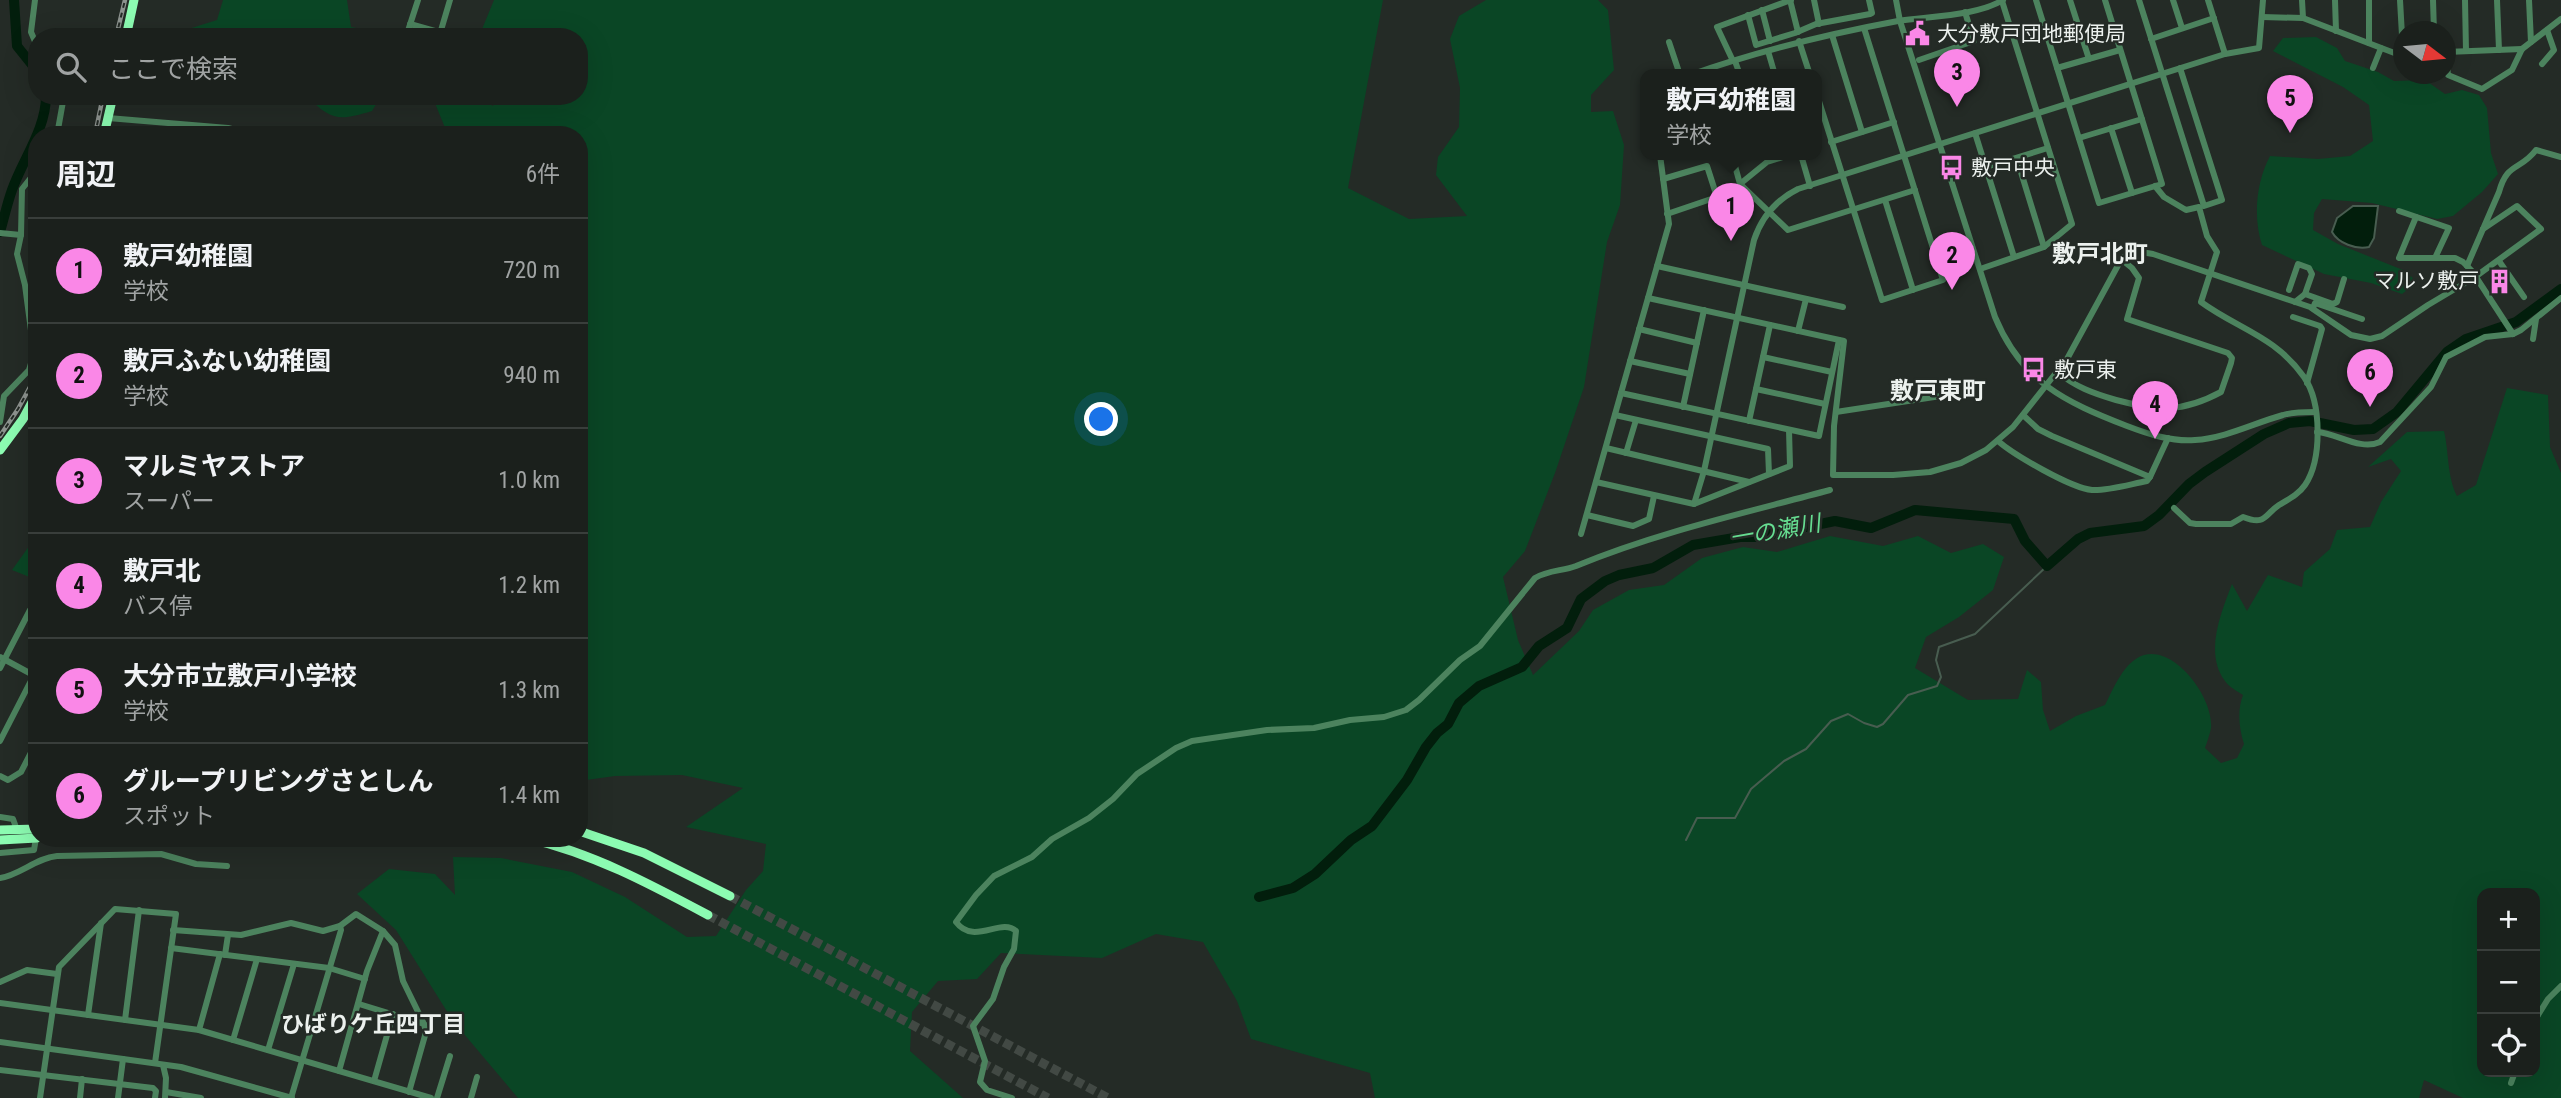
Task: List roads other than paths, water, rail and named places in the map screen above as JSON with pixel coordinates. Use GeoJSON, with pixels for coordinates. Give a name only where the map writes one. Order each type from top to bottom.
{"type":"FeatureCollection","features":[{"type":"Feature","properties":{"kind":"highway"},"geometry":{"type":"LineString","coordinates":[[128,28],[134,0]]}},
{"type":"Feature","properties":{"kind":"highway"},"geometry":{"type":"LineString","coordinates":[[106,126],[111,105]]}},
{"type":"Feature","properties":{"kind":"highway"},"geometry":{"type":"LineString","coordinates":[[0,450],[28,410]]}},
{"type":"Feature","properties":{"kind":"highway"},"geometry":{"type":"LineString","coordinates":[[0,830],[28,829]]}},
{"type":"Feature","properties":{"kind":"highway"},"geometry":{"type":"LineString","coordinates":[[588,834],[651,856],[730,896]]}},
{"type":"Feature","properties":{"kind":"highway"},"geometry":{"type":"LineString","coordinates":[[0,840],[28,838]]}},
{"type":"Feature","properties":{"kind":"highway"},"geometry":{"type":"LineString","coordinates":[[559,847],[613,867],[708,915]]}},
{"type":"Feature","properties":{"kind":"street"},"geometry":{"type":"LineString","coordinates":[[32,28],[35,0]]}},
{"type":"Feature","properties":{"kind":"street"},"geometry":{"type":"LineString","coordinates":[[409,28],[418,0]]}},
{"type":"Feature","properties":{"kind":"street"},"geometry":{"type":"LineString","coordinates":[[442,28],[450,0]]}},
{"type":"Feature","properties":{"kind":"street"},"geometry":{"type":"LineString","coordinates":[[1737,69],[1717,27],[1790,0],[1798,32]]}},
{"type":"Feature","properties":{"kind":"street"},"geometry":{"type":"LineString","coordinates":[[1814,0],[1819,24]]}},
{"type":"Feature","properties":{"kind":"street"},"geometry":{"type":"LineString","coordinates":[[1748,15],[1756,45],[1819,24],[1870,14],[1869,0]]}},
{"type":"Feature","properties":{"kind":"street"},"geometry":{"type":"LineString","coordinates":[[1896,0],[1900,21],[1939,145],[2001,333],[2021,362],[2045,386],[2084,410],[2183,441],[2208,438],[2285,414],[2316,414]]}},
{"type":"Feature","properties":{"kind":"street"},"geometry":{"type":"LineString","coordinates":[[2036,0],[2099,203],[2162,184],[2105,0]]}},
{"type":"Feature","properties":{"kind":"street"},"geometry":{"type":"LineString","coordinates":[[2070,0],[2089,59]]}},
{"type":"Feature","properties":{"kind":"street"},"geometry":{"type":"LineString","coordinates":[[2139,0],[2204,206],[2222,200],[2180,68]]}},
{"type":"Feature","properties":{"kind":"street"},"geometry":{"type":"LineString","coordinates":[[2173,0],[2182,29]]}},
{"type":"Feature","properties":{"kind":"street"},"geometry":{"type":"LineString","coordinates":[[2208,0],[2225,54]]}},
{"type":"Feature","properties":{"kind":"street"},"geometry":{"type":"LineString","coordinates":[[1695,504],[1743,285],[1757,230],[1769,211],[1789,194],[1810,186],[2225,54],[2259,48],[2263,0]]}},
{"type":"Feature","properties":{"kind":"street"},"geometry":{"type":"LineString","coordinates":[[2302,0],[2303,18]]}},
{"type":"Feature","properties":{"kind":"street"},"geometry":{"type":"LineString","coordinates":[[2334,0],[2336,31]]}},
{"type":"Feature","properties":{"kind":"street"},"geometry":{"type":"LineString","coordinates":[[2369,0],[2369,43]]}},
{"type":"Feature","properties":{"kind":"street"},"geometry":{"type":"LineString","coordinates":[[2400,0],[2401,21]]}},
{"type":"Feature","properties":{"kind":"street"},"geometry":{"type":"LineString","coordinates":[[2432,0],[2433,21]]}},
{"type":"Feature","properties":{"kind":"street"},"geometry":{"type":"LineString","coordinates":[[2465,0],[2466,51]]}},
{"type":"Feature","properties":{"kind":"street"},"geometry":{"type":"LineString","coordinates":[[2497,0],[2499,50]]}},
{"type":"Feature","properties":{"kind":"street"},"geometry":{"type":"LineString","coordinates":[[2529,0],[2531,42]]}},
{"type":"Feature","properties":{"kind":"street"},"geometry":{"type":"LineString","coordinates":[[1714,69],[1800,41],[1900,21],[1965,12],[2003,1],[2072,224],[2045,247],[1983,268]]}},
{"type":"Feature","properties":{"kind":"street"},"geometry":{"type":"LineString","coordinates":[[1762,10],[1770,41]]}},
{"type":"Feature","properties":{"kind":"street"},"geometry":{"type":"LineString","coordinates":[[1919,60],[1974,41],[1965,12]]}},
{"type":"Feature","properties":{"kind":"street"},"geometry":{"type":"LineString","coordinates":[[2151,39],[2214,18]]}},
{"type":"Feature","properties":{"kind":"street"},"geometry":{"type":"LineString","coordinates":[[2262,18],[2303,18],[2393,51]]}},
{"type":"Feature","properties":{"kind":"street"},"geometry":{"type":"LineString","coordinates":[[2456,78],[2483,89],[2512,70],[2522,49],[2561,19]]}},
{"type":"Feature","properties":{"kind":"street"},"geometry":{"type":"LineString","coordinates":[[410,24],[422,28]]}},
{"type":"Feature","properties":{"kind":"street"},"geometry":{"type":"LineString","coordinates":[[1822,112],[1882,300],[1943,280],[1864,28]]}},
{"type":"Feature","properties":{"kind":"street"},"geometry":{"type":"LineString","coordinates":[[2542,64],[2554,50],[2547,30]]}},
{"type":"Feature","properties":{"kind":"street"},"geometry":{"type":"LineString","coordinates":[[1832,35],[1862,132]]}},
{"type":"Feature","properties":{"kind":"street"},"geometry":{"type":"LineString","coordinates":[[1670,41],[1678,69]]}},
{"type":"Feature","properties":{"kind":"street"},"geometry":{"type":"LineString","coordinates":[[1800,41],[1808,69]]}},
{"type":"Feature","properties":{"kind":"street"},"geometry":{"type":"LineString","coordinates":[[2373,68],[2381,48]]}},
{"type":"Feature","properties":{"kind":"street"},"geometry":{"type":"LineString","coordinates":[[2456,52],[2522,49]]}},
{"type":"Feature","properties":{"kind":"street"},"geometry":{"type":"LineString","coordinates":[[2057,68],[2120,50]]}},
{"type":"Feature","properties":{"kind":"street"},"geometry":{"type":"LineString","coordinates":[[1768,51],[1773,69]]}},
{"type":"Feature","properties":{"kind":"street"},"geometry":{"type":"LineString","coordinates":[[59,126],[62,105]]}},
{"type":"Feature","properties":{"kind":"street"},"geometry":{"type":"LineString","coordinates":[[108,118],[209,126]]}},
{"type":"Feature","properties":{"kind":"street"},"geometry":{"type":"LineString","coordinates":[[2079,138],[2142,119]]}},
{"type":"Feature","properties":{"kind":"street"},"geometry":{"type":"LineString","coordinates":[[1831,142],[1894,122]]}},
{"type":"Feature","properties":{"kind":"street"},"geometry":{"type":"LineString","coordinates":[[2111,128],[2132,193]]}},
{"type":"Feature","properties":{"kind":"street"},"geometry":{"type":"LineString","coordinates":[[1975,133],[2014,257]]}},
{"type":"Feature","properties":{"kind":"street"},"geometry":{"type":"LineString","coordinates":[[1986,167],[2048,148]]}},
{"type":"Feature","properties":{"kind":"street"},"geometry":{"type":"LineString","coordinates":[[2467,266],[2502,180],[2510,169],[2528,161],[2536,150],[2561,157]]}},
{"type":"Feature","properties":{"kind":"street"},"geometry":{"type":"LineString","coordinates":[[2017,159],[2045,247]]}},
{"type":"Feature","properties":{"kind":"street"},"geometry":{"type":"LineString","coordinates":[[1581,534],[1669,224],[1661,160]]}},
{"type":"Feature","properties":{"kind":"street"},"geometry":{"type":"LineString","coordinates":[[1733,160],[1740,184],[1788,230],[1915,190]]}},
{"type":"Feature","properties":{"kind":"street"},"geometry":{"type":"LineString","coordinates":[[1740,184],[1765,160]]}},
{"type":"Feature","properties":{"kind":"street"},"geometry":{"type":"LineString","coordinates":[[1802,160],[1810,186]]}},
{"type":"Feature","properties":{"kind":"street"},"geometry":{"type":"LineString","coordinates":[[1663,179],[1707,166],[1717,197],[1667,214]]}},
{"type":"Feature","properties":{"kind":"street"},"geometry":{"type":"LineString","coordinates":[[28,181],[22,189],[21,235],[17,254],[28,308]]}},
{"type":"Feature","properties":{"kind":"street"},"geometry":{"type":"LineString","coordinates":[[2155,186],[2164,197],[2186,210],[2199,207],[2207,236],[2217,252],[2201,302],[2270,342],[2305,378],[2316,414],[2317,430],[2315,465],[2305,485],[2266,519],[2254,521],[2243,517],[2231,524],[2196,524],[2190,523],[2174,508]]}},
{"type":"Feature","properties":{"kind":"street"},"geometry":{"type":"LineString","coordinates":[[1885,200],[1913,290]]}},
{"type":"Feature","properties":{"kind":"street"},"geometry":{"type":"LineString","coordinates":[[1648,298],[1844,341],[1836,412],[1833,475],[1913,474],[1945,469],[1975,456],[1998,441],[2023,415],[2077,346],[2121,258],[2127,253],[2143,251],[2295,302],[2313,309],[2351,335],[2370,339],[2382,336],[2475,277],[2541,229],[2517,206],[2483,229]]}},
{"type":"Feature","properties":{"kind":"street"},"geometry":{"type":"LineString","coordinates":[[2399,211],[2449,228],[2435,258]]}},
{"type":"Feature","properties":{"kind":"street"},"geometry":{"type":"LineString","coordinates":[[2416,217],[2399,258],[2455,258],[2467,266],[2513,332]]}},
{"type":"Feature","properties":{"kind":"street"},"geometry":{"type":"LineString","coordinates":[[0,233],[21,235]]}},
{"type":"Feature","properties":{"kind":"street"},"geometry":{"type":"LineString","coordinates":[[2057,372],[2085,391],[2156,410],[2189,405],[2221,392],[2232,358],[2228,353],[2127,319],[2139,278],[2121,258]]}},
{"type":"Feature","properties":{"kind":"street"},"geometry":{"type":"LineString","coordinates":[[2499,261],[2524,297]]}},
{"type":"Feature","properties":{"kind":"street"},"geometry":{"type":"LineString","coordinates":[[2289,290],[2298,264],[2309,268],[2312,274],[2305,294],[2295,302]]}},
{"type":"Feature","properties":{"kind":"street"},"geometry":{"type":"LineString","coordinates":[[1657,266],[1843,307]]}},
{"type":"Feature","properties":{"kind":"street"},"geometry":{"type":"LineString","coordinates":[[2305,294],[2333,304],[2337,302],[2344,279]]}},
{"type":"Feature","properties":{"kind":"street"},"geometry":{"type":"LineString","coordinates":[[2317,430],[2356,443],[2373,445],[2380,442],[2431,387],[2446,357],[2484,337],[2513,332],[2536,319],[2561,298]]}},
{"type":"Feature","properties":{"kind":"street"},"geometry":{"type":"LineString","coordinates":[[1798,331],[1806,299]]}},
{"type":"Feature","properties":{"kind":"street"},"geometry":{"type":"LineString","coordinates":[[2313,309],[2315,303],[2362,319]]}},
{"type":"Feature","properties":{"kind":"street"},"geometry":{"type":"LineString","coordinates":[[1683,407],[1704,310]]}},
{"type":"Feature","properties":{"kind":"street"},"geometry":{"type":"LineString","coordinates":[[2293,317],[2322,329],[2307,383]]}},
{"type":"Feature","properties":{"kind":"street"},"geometry":{"type":"LineString","coordinates":[[2533,340],[2536,319]]}},
{"type":"Feature","properties":{"kind":"street"},"geometry":{"type":"LineString","coordinates":[[1749,421],[1770,325]]}},
{"type":"Feature","properties":{"kind":"street"},"geometry":{"type":"LineString","coordinates":[[1639,329],[1697,343]]}},
{"type":"Feature","properties":{"kind":"street"},"geometry":{"type":"LineString","coordinates":[[1621,393],[1819,436],[1839,340]]}},
{"type":"Feature","properties":{"kind":"street"},"geometry":{"type":"LineString","coordinates":[[1763,357],[1832,372]]}},
{"type":"Feature","properties":{"kind":"street"},"geometry":{"type":"LineString","coordinates":[[1630,361],[1690,374]]}},
{"type":"Feature","properties":{"kind":"street"},"geometry":{"type":"LineString","coordinates":[[0,422],[4,398],[28,371]]}},
{"type":"Feature","properties":{"kind":"street"},"geometry":{"type":"LineString","coordinates":[[1756,389],[1825,404]]}},
{"type":"Feature","properties":{"kind":"street"},"geometry":{"type":"LineString","coordinates":[[1836,412],[1980,390]]}},
{"type":"Feature","properties":{"kind":"street"},"geometry":{"type":"LineString","coordinates":[[1615,415],[1768,449],[1769,474]]}},
{"type":"Feature","properties":{"kind":"street"},"geometry":{"type":"LineString","coordinates":[[2023,415],[2038,429],[2052,436],[2150,477]]}},
{"type":"Feature","properties":{"kind":"street"},"geometry":{"type":"LineString","coordinates":[[1626,453],[1636,420]]}},
{"type":"Feature","properties":{"kind":"street"},"geometry":{"type":"LineString","coordinates":[[1596,482],[1695,504],[1790,466],[1789,430]]}},
{"type":"Feature","properties":{"kind":"street"},"geometry":{"type":"LineString","coordinates":[[1998,441],[2009,451],[2031,463],[2091,490],[2147,481],[2168,438]]}},
{"type":"Feature","properties":{"kind":"street"},"geometry":{"type":"LineString","coordinates":[[1606,448],[1749,482]]}},
{"type":"Feature","properties":{"kind":"street"},"geometry":{"type":"LineString","coordinates":[[1012,1098],[987,1090],[980,1082],[985,1061],[973,1027],[993,999],[1004,967],[1014,949],[1016,931],[1008,927],[972,932],[956,922],[976,895],[995,876],[1032,857],[1052,839],[1089,818],[1113,799],[1137,774],[1176,748],[1192,741],[1268,730],[1314,728],[1350,720],[1384,717],[1406,709],[1460,660],[1480,646],[1535,578],[1545,572],[1575,566],[1619,548],[1830,489]]}},
{"type":"Feature","properties":{"kind":"street"},"geometry":{"type":"LineString","coordinates":[[1587,515],[1633,526],[1649,519],[1654,496]]}},
{"type":"Feature","properties":{"kind":"street"},"geometry":{"type":"LineString","coordinates":[[0,668],[2,659],[28,614]]}},
{"type":"Feature","properties":{"kind":"street"},"geometry":{"type":"LineString","coordinates":[[2,659],[28,670]]}},
{"type":"Feature","properties":{"kind":"street"},"geometry":{"type":"LineString","coordinates":[[0,741],[28,689]]}},
{"type":"Feature","properties":{"kind":"street"},"geometry":{"type":"LineString","coordinates":[[0,776],[8,780],[21,772],[28,758]]}},
{"type":"Feature","properties":{"kind":"street"},"geometry":{"type":"LineString","coordinates":[[0,817],[13,819],[17,830]]}},
{"type":"Feature","properties":{"kind":"street"},"geometry":{"type":"LineString","coordinates":[[0,853],[34,850],[36,847]]}},
{"type":"Feature","properties":{"kind":"street"},"geometry":{"type":"LineString","coordinates":[[0,878],[44,858],[57,856],[161,853],[195,864],[227,866]]}},
{"type":"Feature","properties":{"kind":"street"},"geometry":{"type":"LineString","coordinates":[[40,1098],[60,963],[115,909],[175,913],[155,1063]]}},
{"type":"Feature","properties":{"kind":"street"},"geometry":{"type":"LineString","coordinates":[[125,1020],[139,910]]}},
{"type":"Feature","properties":{"kind":"street"},"geometry":{"type":"LineString","coordinates":[[173,930],[241,935],[286,923],[317,931],[340,926],[356,914],[383,931],[395,946],[403,981],[426,1032],[409,1091]]}},
{"type":"Feature","properties":{"kind":"street"},"geometry":{"type":"LineString","coordinates":[[89,1015],[101,921]]}},
{"type":"Feature","properties":{"kind":"street"},"geometry":{"type":"LineString","coordinates":[[0,1042],[198,1070],[292,1098],[340,926]]}},
{"type":"Feature","properties":{"kind":"street"},"geometry":{"type":"LineString","coordinates":[[339,1071],[365,979],[383,931]]}},
{"type":"Feature","properties":{"kind":"street"},"geometry":{"type":"LineString","coordinates":[[199,1030],[228,935]]}},
{"type":"Feature","properties":{"kind":"street"},"geometry":{"type":"LineString","coordinates":[[171,948],[329,968],[365,979]]}},
{"type":"Feature","properties":{"kind":"street"},"geometry":{"type":"LineString","coordinates":[[233,1040],[257,959]]}},
{"type":"Feature","properties":{"kind":"street"},"geometry":{"type":"LineString","coordinates":[[268,1050],[294,964]]}},
{"type":"Feature","properties":{"kind":"street"},"geometry":{"type":"LineString","coordinates":[[0,982],[27,970],[57,974]]}},
{"type":"Feature","properties":{"kind":"street"},"geometry":{"type":"LineString","coordinates":[[2539,1014],[2561,986]]}},
{"type":"Feature","properties":{"kind":"street"},"geometry":{"type":"LineString","coordinates":[[0,1003],[199,1030],[431,1098]]}},
{"type":"Feature","properties":{"kind":"street"},"geometry":{"type":"LineString","coordinates":[[359,1004],[424,1024]]}},
{"type":"Feature","properties":{"kind":"street"},"geometry":{"type":"LineString","coordinates":[[374,1081],[393,1014]]}},
{"type":"Feature","properties":{"kind":"street"},"geometry":{"type":"LineString","coordinates":[[437,1098],[450,1056]]}},
{"type":"Feature","properties":{"kind":"street"},"geometry":{"type":"LineString","coordinates":[[118,1098],[123,1059]]}},
{"type":"Feature","properties":{"kind":"street"},"geometry":{"type":"LineString","coordinates":[[163,1065],[166,1095],[201,1098]]}},
{"type":"Feature","properties":{"kind":"street"},"geometry":{"type":"LineString","coordinates":[[0,1070],[153,1088],[156,1098]]}},
{"type":"Feature","properties":{"kind":"street"},"geometry":{"type":"LineString","coordinates":[[471,1098],[477,1077]]}},
{"type":"Feature","properties":{"kind":"street"},"geometry":{"type":"LineString","coordinates":[[2511,1083],[2513,1077]]}},
{"type":"Feature","properties":{"kind":"street"},"geometry":{"type":"LineString","coordinates":[[80,1098],[82,1079]]}},
{"type":"Feature","properties":{"kind":"waterway"},"geometry":{"type":"LineString","coordinates":[[14,0],[17,46],[28,60]]}},
{"type":"Feature","properties":{"kind":"waterway"},"geometry":{"type":"LineString","coordinates":[[40,126],[45,105]]}},
{"type":"Feature","properties":{"kind":"waterway"},"geometry":{"type":"LineString","coordinates":[[0,232],[12,190],[28,155]]}},
{"type":"Feature","properties":{"kind":"waterway","name":"一の瀬川"},"geometry":{"type":"LineString","coordinates":[[1259,897],[1293,888],[1315,874],[1351,840],[1372,826],[1407,780],[1426,747],[1448,724],[1459,703],[1479,686],[1522,667],[1539,646],[1567,628],[1581,599],[1605,581],[1619,575],[1653,568],[1693,545],[1740,537],[1757,537],[1835,521],[1871,528],[1915,510],[2014,519],[2025,541],[2047,566],[2078,539],[2090,533],[2144,526],[2205,472],[2264,434],[2289,423],[2310,421],[2354,430],[2373,429],[2397,412],[2447,352],[2466,339],[2516,322],[2561,289]]}},
{"type":"Feature","properties":{"kind":"waterway"},"geometry":{"type":"LineString","coordinates":[[1686,840],[1697,818],[1735,818],[1751,789],[1784,761],[1806,749],[1831,721],[1848,714],[1877,727],[1883,724],[1908,695],[1937,686],[1941,677],[1936,660],[1939,647],[1975,634],[2047,566]]}},
{"type":"Feature","properties":{"kind":"tunnel"},"geometry":{"type":"LineString","coordinates":[[730,896],[1108,1098]]}},
{"type":"Feature","properties":{"kind":"tunnel"},"geometry":{"type":"LineString","coordinates":[[708,915],[1048,1098]]}},
{"type":"Feature","properties":{"kind":"railway"},"geometry":{"type":"LineString","coordinates":[[118,28],[125,0]]}},
{"type":"Feature","properties":{"kind":"railway"},"geometry":{"type":"LineString","coordinates":[[97,126],[101,105]]}},
{"type":"Feature","properties":{"kind":"railway"},"geometry":{"type":"LineString","coordinates":[[0,436],[28,391]]}},
{"type":"Feature","properties":{"kind":"place","name":"大分敷戸団地郵便局"},"geometry":{"type":"Point","coordinates":[1917,34]}},
{"type":"Feature","properties":{"kind":"place","name":"マルミヤストア"},"geometry":{"type":"Point","coordinates":[1957,107]}},
{"type":"Feature","properties":{"kind":"place","name":"大分市立敷戸小学校"},"geometry":{"type":"Point","coordinates":[2290,133]}},
{"type":"Feature","properties":{"kind":"place","name":"敷戸中央"},"geometry":{"type":"Point","coordinates":[1951,168]}},
{"type":"Feature","properties":{"kind":"place","name":"敷戸幼稚園"},"geometry":{"type":"Point","coordinates":[1731,241]}},
{"type":"Feature","properties":{"kind":"place","name":"マルソ敷戸"},"geometry":{"type":"Point","coordinates":[2499,281]}},
{"type":"Feature","properties":{"kind":"place","name":"敷戸ふない幼稚園"},"geometry":{"type":"Point","coordinates":[1952,290]}},
{"type":"Feature","properties":{"kind":"place","name":"敷戸東"},"geometry":{"type":"Point","coordinates":[2034,370]}},
{"type":"Feature","properties":{"kind":"place","name":"グループリビングさとしん"},"geometry":{"type":"Point","coordinates":[2370,407]}},
{"type":"Feature","properties":{"kind":"place","name":"敷戸北"},"geometry":{"type":"Point","coordinates":[2155,439]}},
{"type":"Feature","properties":{"kind":"district","name":"敷戸北町"},"geometry":{"type":"Point","coordinates":[2100,254]}},
{"type":"Feature","properties":{"kind":"district","name":"敷戸東町"},"geometry":{"type":"Point","coordinates":[1938,391]}},
{"type":"Feature","properties":{"kind":"district","name":"ひばりケ丘四丁目"},"geometry":{"type":"Point","coordinates":[373,1024]}}]}
